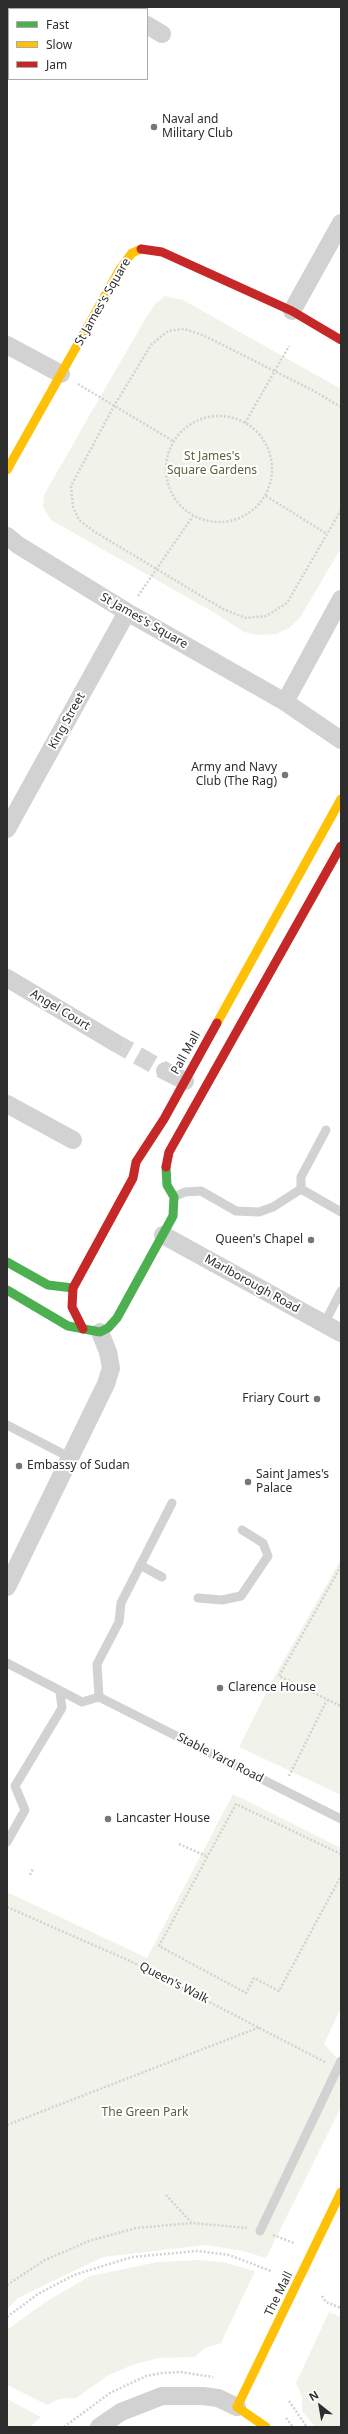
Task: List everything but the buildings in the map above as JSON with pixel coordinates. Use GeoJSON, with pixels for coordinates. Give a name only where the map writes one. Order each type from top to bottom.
{"type":"FeatureCollection","features":[{"type":"Feature","properties":{"kind":"main road","name":"St James's Square"},"geometry":{"type":"LineString","coordinates":[[7,470],[120,269],[132,253],[143,248],[162,252],[292,311],[341,340]]}},
{"type":"Feature","properties":{"kind":"main road","name":"Pall Mall"},"geometry":{"type":"LineString","coordinates":[[73,1288],[137,1178],[136,1162],[164,1119],[341,799]]}},
{"type":"Feature","properties":{"kind":"main road"},"geometry":{"type":"LineString","coordinates":[[7,1290],[68,1326],[92,1330],[108,1328],[117,1318],[173,1216],[174,1197],[167,1185],[165,1170],[169,1152],[341,846]]}},
{"type":"Feature","properties":{"kind":"main road"},"geometry":{"type":"LineString","coordinates":[[156,1178],[167,1185]]}},
{"type":"Feature","properties":{"kind":"main road"},"geometry":{"type":"LineString","coordinates":[[7,1262],[48,1285],[73,1288],[72,1307],[92,1330]]}},
{"type":"Feature","properties":{"kind":"main road","name":"The Mall"},"geometry":{"type":"LineString","coordinates":[[236,2407],[341,2192]]}},
{"type":"Feature","properties":{"kind":"main road"},"geometry":{"type":"LineString","coordinates":[[236,2407],[266,2427]]}},
{"type":"Feature","properties":{"kind":"street"},"geometry":{"type":"LineString","coordinates":[[292,311],[341,223]]}},
{"type":"Feature","properties":{"kind":"street"},"geometry":{"type":"LineString","coordinates":[[7,345],[61,374]]}},
{"type":"Feature","properties":{"kind":"street","name":"St James's Square"},"geometry":{"type":"LineString","coordinates":[[7,536],[18,546],[127,612],[285,702],[341,740]]}},
{"type":"Feature","properties":{"kind":"street"},"geometry":{"type":"LineString","coordinates":[[285,702],[341,599]]}},
{"type":"Feature","properties":{"kind":"street","name":"King Street"},"geometry":{"type":"LineString","coordinates":[[8,823],[127,612]]}},
{"type":"Feature","properties":{"kind":"street","name":"Angel Court"},"geometry":{"type":"LineString","coordinates":[[7,978],[114,1042]]}},
{"type":"Feature","properties":{"kind":"street"},"geometry":{"type":"LineString","coordinates":[[165,1071],[185,1081]]}},
{"type":"Feature","properties":{"kind":"street"},"geometry":{"type":"LineString","coordinates":[[7,1104],[74,1140]]}},
{"type":"Feature","properties":{"kind":"street","name":"Marlborough Road"},"geometry":{"type":"LineString","coordinates":[[163,1235],[341,1333]]}},
{"type":"Feature","properties":{"kind":"street"},"geometry":{"type":"LineString","coordinates":[[7,1587],[106,1384],[110,1368],[108,1352],[92,1330]]}},
{"type":"Feature","properties":{"kind":"street"},"geometry":{"type":"LineString","coordinates":[[99,2427],[120,2412],[162,2396],[203,2396],[218,2398],[236,2407]]}},
{"type":"Feature","properties":{"kind":"lane"},"geometry":{"type":"LineString","coordinates":[[301,1190],[301,1177],[326,1130]]}},
{"type":"Feature","properties":{"kind":"lane"},"geometry":{"type":"LineString","coordinates":[[174,1197],[185,1192],[201,1191],[236,1210],[259,1212],[273,1207],[301,1190]]}},
{"type":"Feature","properties":{"kind":"lane"},"geometry":{"type":"LineString","coordinates":[[301,1190],[341,1212]]}},
{"type":"Feature","properties":{"kind":"lane"},"geometry":{"type":"LineString","coordinates":[[324,1324],[341,1291]]}},
{"type":"Feature","properties":{"kind":"lane"},"geometry":{"type":"LineString","coordinates":[[7,1425],[71,1458]]}},
{"type":"Feature","properties":{"kind":"lane"},"geometry":{"type":"LineString","coordinates":[[7,1663],[60,1692],[82,1702],[99,1697],[97,1664],[119,1622],[121,1603],[172,1503]]}},
{"type":"Feature","properties":{"kind":"lane"},"geometry":{"type":"LineString","coordinates":[[198,1598],[222,1600],[241,1596],[268,1556],[263,1543],[242,1530]]}},
{"type":"Feature","properties":{"kind":"lane"},"geometry":{"type":"LineString","coordinates":[[140,1565],[162,1577]]}},
{"type":"Feature","properties":{"kind":"lane"},"geometry":{"type":"LineString","coordinates":[[7,1842],[25,1810],[15,1786],[62,1708],[60,1692]]}},
{"type":"Feature","properties":{"kind":"lane","name":"Stable Yard Road"},"geometry":{"type":"LineString","coordinates":[[99,1697],[341,1819]]}},
{"type":"Feature","properties":{"kind":"lane"},"geometry":{"type":"LineString","coordinates":[[257,2230],[339,2065]]}},
{"type":"Feature","properties":{"kind":"path"},"geometry":{"type":"LineString","coordinates":[[341,407],[205,336],[184,329],[168,331],[151,346],[114,406],[71,486],[73,507],[79,520],[95,532],[234,615],[246,618],[266,616],[281,609],[293,596],[341,510]]}},
{"type":"Feature","properties":{"kind":"path"},"geometry":{"type":"LineString","coordinates":[[245,423],[289,346]]}},
{"type":"Feature","properties":{"kind":"path"},"geometry":{"type":"LineString","coordinates":[[100,397],[173,442]]}},
{"type":"Feature","properties":{"kind":"path"},"geometry":{"type":"LineString","coordinates":[[230,417],[245,423],[258,433],[268,447],[272,463],[272,480],[266,496],[256,509],[242,518],[226,523],[209,522],[193,516],[179,506],[170,491],[166,475],[167,458],[173,442],[184,429],[198,420],[230,417]]}},
{"type":"Feature","properties":{"kind":"path"},"geometry":{"type":"LineString","coordinates":[[266,496],[327,534]]}},
{"type":"Feature","properties":{"kind":"path"},"geometry":{"type":"LineString","coordinates":[[127,612],[193,516]]}},
{"type":"Feature","properties":{"kind":"path"},"geometry":{"type":"LineString","coordinates":[[341,1566],[279,1676],[341,1706]]}},
{"type":"Feature","properties":{"kind":"path"},"geometry":{"type":"LineString","coordinates":[[289,1776],[327,1700]]}},
{"type":"Feature","properties":{"kind":"path"},"geometry":{"type":"LineString","coordinates":[[341,1854],[236,1804],[206,1856],[159,1946],[246,1993],[254,1978],[280,1991],[341,1876]]}},
{"type":"Feature","properties":{"kind":"path"},"geometry":{"type":"LineString","coordinates":[[179,1844],[206,1856]]}},
{"type":"Feature","properties":{"kind":"path"},"geometry":{"type":"LineString","coordinates":[[30,1875],[33,1869]]}},
{"type":"Feature","properties":{"kind":"path","name":"Queen's Walk"},"geometry":{"type":"LineString","coordinates":[[7,1907],[130,1961],[339,2065]]}},
{"type":"Feature","properties":{"kind":"path"},"geometry":{"type":"LineString","coordinates":[[7,2125],[260,2027]]}},
{"type":"Feature","properties":{"kind":"path"},"geometry":{"type":"LineString","coordinates":[[166,2195],[192,2223]]}},
{"type":"Feature","properties":{"kind":"path"},"geometry":{"type":"LineString","coordinates":[[7,2285],[45,2260],[89,2241],[136,2228],[192,2223],[257,2230]]}},
{"type":"Feature","properties":{"kind":"path"},"geometry":{"type":"LineString","coordinates":[[7,2317],[38,2294],[74,2275],[132,2257],[197,2251],[229,2255],[271,2271]]}},
{"type":"Feature","properties":{"kind":"path"},"geometry":{"type":"LineString","coordinates":[[322,2296],[326,2302],[341,2308]]}},
{"type":"Feature","properties":{"kind":"path"},"geometry":{"type":"LineString","coordinates":[[289,2401],[307,2427]]}},
{"type":"Feature","properties":{"kind":"green space","name":"St James's Square Gardens"},"geometry":{"type":"Polygon","coordinates":[[[165,296],[183,300],[341,389],[341,548],[300,618],[289,628],[276,634],[258,635],[244,632],[213,612],[51,520],[43,507],[44,495],[100,397],[147,316],[156,303],[165,296]]]}},
{"type":"Feature","properties":{"kind":"green space"},"geometry":{"type":"Polygon","coordinates":[[[341,1559],[341,1795],[239,1747],[272,1681],[341,1559]]]}},
{"type":"Feature","properties":{"kind":"green space","name":"The Green Park"},"geometry":{"type":"Polygon","coordinates":[[[233,1794],[341,1848],[341,2008],[324,2044],[341,2062],[341,2107],[266,2258],[243,2251],[206,2245],[103,2257],[18,2298],[7,2309],[7,1892],[147,1958],[233,1794]]]}},
{"type":"Feature","properties":{"kind":"green space"},"geometry":{"type":"Polygon","coordinates":[[[199,2260],[222,2262],[255,2271],[221,2343],[205,2348],[195,2357],[159,2358],[132,2365],[109,2375],[76,2398],[59,2399],[47,2405],[7,2385],[7,2330],[44,2303],[90,2276],[158,2262],[199,2260]]]}},
{"type":"Feature","properties":{"kind":"green space"},"geometry":{"type":"Polygon","coordinates":[[[329,2312],[341,2317],[341,2427],[315,2427],[302,2411],[302,2396],[296,2383],[329,2312]]]}},
{"type":"Feature","properties":{"kind":"green space"},"geometry":{"type":"Polygon","coordinates":[[[7,2399],[41,2417],[30,2427],[7,2427],[7,2399]]]}},
{"type":"Feature","properties":{"kind":"tunnel"},"geometry":{"type":"LineString","coordinates":[[114,1042],[165,1071]]}},
{"type":"Feature","properties":{"kind":"traffic: fast"},"geometry":{"type":"LineString","coordinates":[[7,1290],[68,1326],[100,1332],[108,1328],[117,1318],[173,1216],[174,1197],[167,1185],[166,1167]]}},
{"type":"Feature","properties":{"kind":"traffic: fast"},"geometry":{"type":"LineString","coordinates":[[7,1262],[48,1285],[73,1288]]}},
{"type":"Feature","properties":{"kind":"traffic: slow"},"geometry":{"type":"LineString","coordinates":[[7,470],[120,269],[132,253],[141,249]]}},
{"type":"Feature","properties":{"kind":"traffic: slow"},"geometry":{"type":"LineString","coordinates":[[217,1023],[341,799]]}},
{"type":"Feature","properties":{"kind":"traffic: slow"},"geometry":{"type":"LineString","coordinates":[[266,2427],[237,2407],[341,2192]]}},
{"type":"Feature","properties":{"kind":"traffic: jam"},"geometry":{"type":"LineString","coordinates":[[141,249],[162,252],[292,311],[341,340]]}},
{"type":"Feature","properties":{"kind":"traffic: jam"},"geometry":{"type":"LineString","coordinates":[[166,1167],[169,1152],[341,846]]}},
{"type":"Feature","properties":{"kind":"traffic: jam"},"geometry":{"type":"LineString","coordinates":[[83,1329],[72,1307],[73,1288],[133,1178],[136,1162],[164,1119],[217,1023]]}},
{"type":"Feature","properties":{"kind":"place","name":"Naval and Military Club"},"geometry":{"type":"Point","coordinates":[154,127]}},
{"type":"Feature","properties":{"kind":"place","name":"Army and Navy Club (The Rag)"},"geometry":{"type":"Point","coordinates":[285,775]}},
{"type":"Feature","properties":{"kind":"place","name":"Queen's Chapel"},"geometry":{"type":"Point","coordinates":[311,1240]}},
{"type":"Feature","properties":{"kind":"place","name":"Friary Court"},"geometry":{"type":"Point","coordinates":[317,1399]}},
{"type":"Feature","properties":{"kind":"place","name":"Embassy of Sudan"},"geometry":{"type":"Point","coordinates":[19,1466]}},
{"type":"Feature","properties":{"kind":"place","name":"Saint James's Palace"},"geometry":{"type":"Point","coordinates":[248,1482]}},
{"type":"Feature","properties":{"kind":"place","name":"Clarence House"},"geometry":{"type":"Point","coordinates":[220,1688]}},
{"type":"Feature","properties":{"kind":"place","name":"Lancaster House"},"geometry":{"type":"Point","coordinates":[108,1819]}}]}
